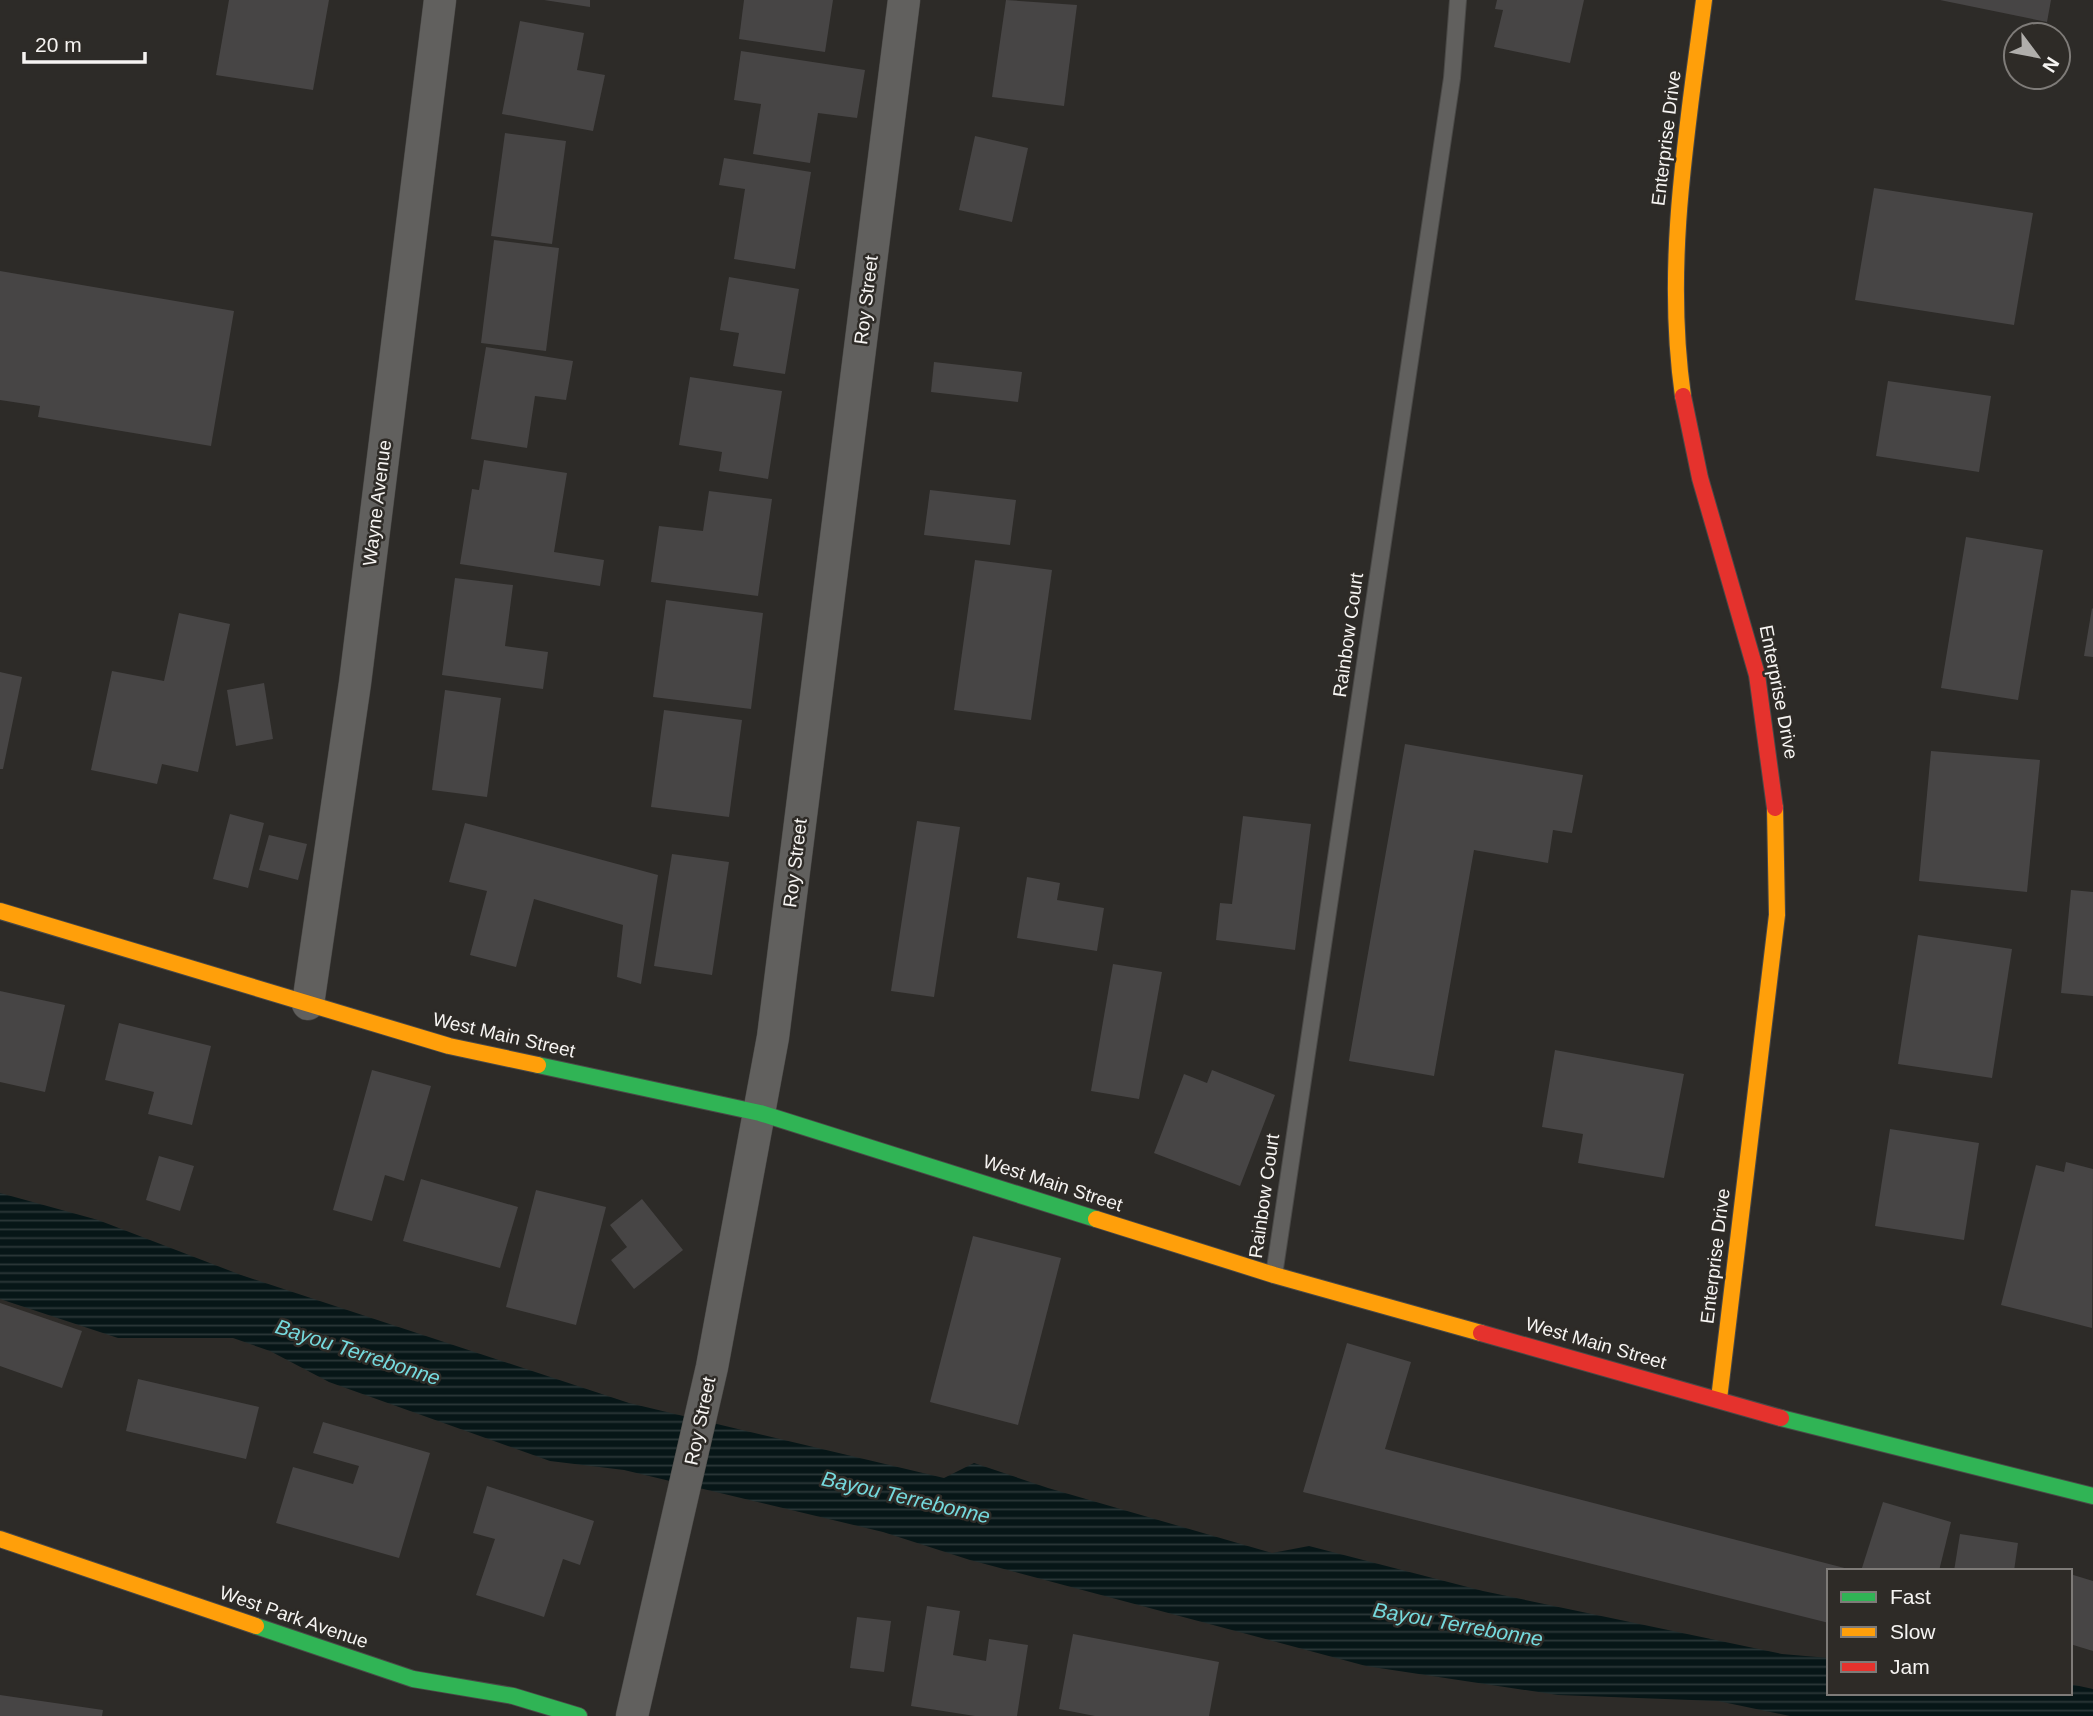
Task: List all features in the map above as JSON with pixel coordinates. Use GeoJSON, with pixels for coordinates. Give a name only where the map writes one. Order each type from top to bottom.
{"type":"FeatureCollection","features":[{"type":"Feature","properties":{"kind":"main road","name":"Enterprise Drive"},"geometry":{"type":"LineString","coordinates":[[1704,0],[1675,253],[1678,362],[1699,478],[1748,638],[1761,692],[1775,786],[1779,860],[1777,915],[1719,1399]]}},
{"type":"Feature","properties":{"kind":"main road","name":"West Main Street"},"geometry":{"type":"LineString","coordinates":[[0,911],[449,1046],[760,1113],[1274,1275],[1803,1424],[2093,1496]]}},
{"type":"Feature","properties":{"kind":"main road","name":"West Park Avenue"},"geometry":{"type":"LineString","coordinates":[[0,1539],[413,1679],[511,1706],[579,1716]]}},
{"type":"Feature","properties":{"kind":"street","name":"Wayne Avenue"},"geometry":{"type":"LineString","coordinates":[[308,1004],[355,684],[440,0]]}},
{"type":"Feature","properties":{"kind":"street","name":"Roy Street"},"geometry":{"type":"LineString","coordinates":[[632,1716],[712,1367],[774,1037],[904,0]]}},
{"type":"Feature","properties":{"kind":"lane","name":"Rainbow Court"},"geometry":{"type":"LineString","coordinates":[[1274,1275],[1452,78],[1458,0]]}},
{"type":"Feature","properties":{"kind":"water","name":"Bayou Terrebonne"},"geometry":{"type":"Polygon","coordinates":[[[0,1193],[98,1220],[241,1275],[629,1403],[944,1478],[974,1463],[1048,1488],[1272,1553],[1309,1546],[1483,1591],[1782,1654],[1827,1658],[1827,1695],[2072,1695],[2072,1684],[2093,1689],[2093,1716],[1790,1716],[1718,1701],[1558,1695],[1366,1666],[970,1560],[883,1532],[624,1470],[550,1461],[329,1382],[270,1351],[233,1338],[118,1338],[0,1299],[0,1193]]]}},
{"type":"Feature","properties":{"kind":"building"},"geometry":{"type":"Polygon","coordinates":[[[229,0],[329,0],[313,90],[216,75],[229,0]]]}},
{"type":"Feature","properties":{"kind":"building"},"geometry":{"type":"Polygon","coordinates":[[[544,0],[590,0],[590,7],[544,0]]]}},
{"type":"Feature","properties":{"kind":"building"},"geometry":{"type":"Polygon","coordinates":[[[744,0],[833,0],[825,52],[739,39],[744,0]]]}},
{"type":"Feature","properties":{"kind":"building"},"geometry":{"type":"Polygon","coordinates":[[[1006,0],[1077,5],[1064,106],[992,97],[1006,0]]]}},
{"type":"Feature","properties":{"kind":"building"},"geometry":{"type":"Polygon","coordinates":[[[1497,0],[1584,0],[1570,63],[1494,47],[1503,10],[1495,9],[1497,0]]]}},
{"type":"Feature","properties":{"kind":"building"},"geometry":{"type":"Polygon","coordinates":[[[1940,0],[2051,0],[2047,21],[1940,0]]]}},
{"type":"Feature","properties":{"kind":"building"},"geometry":{"type":"Polygon","coordinates":[[[520,21],[584,33],[577,70],[605,75],[593,131],[502,114],[520,21]]]}},
{"type":"Feature","properties":{"kind":"building"},"geometry":{"type":"Polygon","coordinates":[[[741,51],[865,70],[857,118],[818,113],[810,163],[753,154],[761,104],[734,100],[741,51]]]}},
{"type":"Feature","properties":{"kind":"building"},"geometry":{"type":"Polygon","coordinates":[[[505,133],[566,141],[552,244],[491,236],[505,133]]]}},
{"type":"Feature","properties":{"kind":"building"},"geometry":{"type":"Polygon","coordinates":[[[975,136],[1028,148],[1012,222],[959,210],[975,136]]]}},
{"type":"Feature","properties":{"kind":"building"},"geometry":{"type":"Polygon","coordinates":[[[724,158],[811,172],[795,269],[734,259],[745,189],[719,185],[724,158]]]}},
{"type":"Feature","properties":{"kind":"building"},"geometry":{"type":"Polygon","coordinates":[[[1874,188],[2033,213],[2014,325],[1855,300],[1874,188]]]}},
{"type":"Feature","properties":{"kind":"building"},"geometry":{"type":"Polygon","coordinates":[[[494,240],[559,248],[546,351],[481,343],[494,240]]]}},
{"type":"Feature","properties":{"kind":"building"},"geometry":{"type":"Polygon","coordinates":[[[0,271],[234,311],[211,446],[38,417],[40,406],[0,400],[0,271]]]}},
{"type":"Feature","properties":{"kind":"building"},"geometry":{"type":"Polygon","coordinates":[[[729,277],[799,289],[785,374],[733,366],[739,333],[720,330],[729,277]]]}},
{"type":"Feature","properties":{"kind":"building"},"geometry":{"type":"Polygon","coordinates":[[[486,347],[573,361],[566,400],[535,396],[527,448],[471,439],[486,347]]]}},
{"type":"Feature","properties":{"kind":"building"},"geometry":{"type":"Polygon","coordinates":[[[934,362],[1022,372],[1018,402],[931,392],[934,362]]]}},
{"type":"Feature","properties":{"kind":"building"},"geometry":{"type":"Polygon","coordinates":[[[690,377],[782,391],[768,479],[719,471],[722,452],[679,445],[690,377]]]}},
{"type":"Feature","properties":{"kind":"building"},"geometry":{"type":"Polygon","coordinates":[[[1888,381],[1991,396],[1979,472],[1876,456],[1888,381]]]}},
{"type":"Feature","properties":{"kind":"building"},"geometry":{"type":"Polygon","coordinates":[[[484,460],[567,473],[554,552],[604,560],[600,586],[460,564],[472,489],[479,490],[484,460]]]}},
{"type":"Feature","properties":{"kind":"building"},"geometry":{"type":"Polygon","coordinates":[[[930,490],[1016,500],[1010,545],[924,535],[930,490]]]}},
{"type":"Feature","properties":{"kind":"building"},"geometry":{"type":"Polygon","coordinates":[[[709,491],[772,499],[758,596],[651,582],[659,526],[703,531],[709,491]]]}},
{"type":"Feature","properties":{"kind":"building"},"geometry":{"type":"Polygon","coordinates":[[[1966,537],[2043,550],[2018,700],[1941,688],[1966,537]]]}},
{"type":"Feature","properties":{"kind":"building"},"geometry":{"type":"Polygon","coordinates":[[[975,560],[1052,570],[1031,720],[954,710],[975,560]]]}},
{"type":"Feature","properties":{"kind":"building"},"geometry":{"type":"Polygon","coordinates":[[[455,578],[513,585],[505,646],[548,652],[543,689],[442,675],[455,578]]]}},
{"type":"Feature","properties":{"kind":"building"},"geometry":{"type":"Polygon","coordinates":[[[666,600],[763,613],[751,709],[653,697],[666,600]]]}},
{"type":"Feature","properties":{"kind":"building"},"geometry":{"type":"Polygon","coordinates":[[[2093,609],[2093,657],[2084,656],[2093,609]]]}},
{"type":"Feature","properties":{"kind":"building"},"geometry":{"type":"Polygon","coordinates":[[[179,613],[230,624],[198,772],[162,764],[157,784],[91,770],[112,671],[164,681],[179,613]]]}},
{"type":"Feature","properties":{"kind":"building"},"geometry":{"type":"Polygon","coordinates":[[[0,672],[22,677],[3,769],[0,769],[0,672]]]}},
{"type":"Feature","properties":{"kind":"building"},"geometry":{"type":"Polygon","coordinates":[[[264,683],[273,739],[236,746],[227,690],[264,683]]]}},
{"type":"Feature","properties":{"kind":"building"},"geometry":{"type":"Polygon","coordinates":[[[445,690],[501,698],[487,797],[432,790],[445,690]]]}},
{"type":"Feature","properties":{"kind":"building"},"geometry":{"type":"Polygon","coordinates":[[[664,710],[742,720],[729,817],[651,807],[664,710]]]}},
{"type":"Feature","properties":{"kind":"building"},"geometry":{"type":"Polygon","coordinates":[[[1405,744],[1583,775],[1572,833],[1553,830],[1548,863],[1474,850],[1434,1076],[1349,1061],[1405,744]]]}},
{"type":"Feature","properties":{"kind":"building"},"geometry":{"type":"Polygon","coordinates":[[[1931,751],[2040,760],[2027,892],[1919,881],[1931,751]]]}},
{"type":"Feature","properties":{"kind":"building"},"geometry":{"type":"Polygon","coordinates":[[[230,814],[264,823],[248,888],[213,879],[230,814]]]}},
{"type":"Feature","properties":{"kind":"building"},"geometry":{"type":"Polygon","coordinates":[[[1243,816],[1311,824],[1295,950],[1216,940],[1220,903],[1232,904],[1243,816]]]}},
{"type":"Feature","properties":{"kind":"building"},"geometry":{"type":"Polygon","coordinates":[[[917,821],[960,827],[934,997],[891,991],[917,821]]]}},
{"type":"Feature","properties":{"kind":"building"},"geometry":{"type":"Polygon","coordinates":[[[465,823],[658,875],[641,984],[617,977],[623,925],[534,899],[516,967],[470,955],[487,891],[449,882],[465,823]]]}},
{"type":"Feature","properties":{"kind":"building"},"geometry":{"type":"Polygon","coordinates":[[[269,835],[307,844],[298,880],[259,870],[269,835]]]}},
{"type":"Feature","properties":{"kind":"building"},"geometry":{"type":"Polygon","coordinates":[[[672,854],[729,862],[712,975],[654,966],[672,854]]]}},
{"type":"Feature","properties":{"kind":"building"},"geometry":{"type":"Polygon","coordinates":[[[1027,877],[1060,883],[1057,900],[1104,908],[1097,951],[1017,938],[1027,877]]]}},
{"type":"Feature","properties":{"kind":"building"},"geometry":{"type":"Polygon","coordinates":[[[2071,890],[2093,892],[2093,996],[2061,993],[2071,890]]]}},
{"type":"Feature","properties":{"kind":"building"},"geometry":{"type":"Polygon","coordinates":[[[1918,935],[2012,949],[1992,1078],[1898,1064],[1918,935]]]}},
{"type":"Feature","properties":{"kind":"building"},"geometry":{"type":"Polygon","coordinates":[[[1113,964],[1162,972],[1139,1099],[1091,1091],[1113,964]]]}},
{"type":"Feature","properties":{"kind":"building"},"geometry":{"type":"Polygon","coordinates":[[[0,991],[65,1005],[45,1092],[0,1082],[0,991]]]}},
{"type":"Feature","properties":{"kind":"building"},"geometry":{"type":"Polygon","coordinates":[[[119,1023],[211,1046],[192,1125],[148,1114],[154,1092],[105,1080],[119,1023]]]}},
{"type":"Feature","properties":{"kind":"building"},"geometry":{"type":"Polygon","coordinates":[[[1555,1050],[1684,1074],[1664,1178],[1578,1163],[1583,1134],[1542,1127],[1555,1050]]]}},
{"type":"Feature","properties":{"kind":"building"},"geometry":{"type":"Polygon","coordinates":[[[372,1070],[431,1086],[404,1181],[385,1175],[372,1221],[333,1210],[372,1070]]]}},
{"type":"Feature","properties":{"kind":"building"},"geometry":{"type":"Polygon","coordinates":[[[1212,1070],[1275,1095],[1240,1186],[1154,1153],[1184,1074],[1207,1083],[1212,1070]]]}},
{"type":"Feature","properties":{"kind":"building"},"geometry":{"type":"Polygon","coordinates":[[[1890,1129],[1979,1143],[1964,1240],[1875,1226],[1890,1129]]]}},
{"type":"Feature","properties":{"kind":"building"},"geometry":{"type":"Polygon","coordinates":[[[159,1156],[194,1166],[180,1211],[146,1200],[159,1156]]]}},
{"type":"Feature","properties":{"kind":"building"},"geometry":{"type":"Polygon","coordinates":[[[2066,1162],[2093,1169],[2092,1328],[2001,1305],[2036,1165],[2064,1172],[2066,1162]]]}},
{"type":"Feature","properties":{"kind":"building"},"geometry":{"type":"Polygon","coordinates":[[[421,1179],[518,1207],[500,1268],[403,1241],[421,1179]]]}},
{"type":"Feature","properties":{"kind":"building"},"geometry":{"type":"Polygon","coordinates":[[[536,1190],[606,1207],[576,1325],[506,1307],[536,1190]]]}},
{"type":"Feature","properties":{"kind":"building"},"geometry":{"type":"Polygon","coordinates":[[[642,1199],[683,1250],[634,1289],[611,1260],[627,1247],[610,1225],[642,1199]]]}},
{"type":"Feature","properties":{"kind":"building"},"geometry":{"type":"Polygon","coordinates":[[[973,1236],[1061,1258],[1018,1425],[930,1402],[973,1236]]]}},
{"type":"Feature","properties":{"kind":"building"},"geometry":{"type":"Polygon","coordinates":[[[0,1303],[82,1331],[62,1388],[0,1366],[0,1303]]]}},
{"type":"Feature","properties":{"kind":"building"},"geometry":{"type":"Polygon","coordinates":[[[1347,1343],[1411,1362],[1385,1449],[1848,1569],[1827,1569],[1827,1623],[1303,1492],[1347,1343]]]}},
{"type":"Feature","properties":{"kind":"building"},"geometry":{"type":"Polygon","coordinates":[[[138,1379],[259,1407],[246,1459],[126,1431],[138,1379]]]}},
{"type":"Feature","properties":{"kind":"building"},"geometry":{"type":"Polygon","coordinates":[[[323,1422],[430,1453],[399,1558],[276,1523],[293,1467],[353,1484],[359,1466],[313,1453],[323,1422]]]}},
{"type":"Feature","properties":{"kind":"building"},"geometry":{"type":"Polygon","coordinates":[[[487,1486],[594,1521],[580,1565],[563,1559],[544,1617],[476,1595],[495,1539],[473,1533],[487,1486]]]}},
{"type":"Feature","properties":{"kind":"building"},"geometry":{"type":"Polygon","coordinates":[[[1883,1502],[1951,1522],[1939,1569],[1862,1569],[1883,1502]]]}},
{"type":"Feature","properties":{"kind":"building"},"geometry":{"type":"Polygon","coordinates":[[[1960,1534],[2018,1543],[2014,1569],[1954,1569],[1960,1534]]]}},
{"type":"Feature","properties":{"kind":"building"},"geometry":{"type":"Polygon","coordinates":[[[2072,1575],[2093,1581],[2093,1651],[2072,1645],[2072,1575]]]}},
{"type":"Feature","properties":{"kind":"building"},"geometry":{"type":"Polygon","coordinates":[[[927,1606],[960,1611],[953,1655],[986,1661],[989,1639],[1028,1645],[1017,1716],[975,1716],[911,1706],[927,1606]]]}},
{"type":"Feature","properties":{"kind":"building"},"geometry":{"type":"Polygon","coordinates":[[[857,1617],[891,1621],[884,1672],[850,1668],[857,1617]]]}},
{"type":"Feature","properties":{"kind":"building"},"geometry":{"type":"Polygon","coordinates":[[[1073,1634],[1219,1662],[1209,1716],[1095,1716],[1059,1709],[1073,1634]]]}},
{"type":"Feature","properties":{"kind":"building"},"geometry":{"type":"Polygon","coordinates":[[[0,1695],[103,1710],[102,1716],[0,1716],[0,1695]]]}},
{"type":"Feature","properties":{"kind":"traffic: fast"},"geometry":{"type":"LineString","coordinates":[[538,1065],[760,1113],[1096,1219]]}},
{"type":"Feature","properties":{"kind":"traffic: fast"},"geometry":{"type":"LineString","coordinates":[[1781,1418],[2093,1496]]}},
{"type":"Feature","properties":{"kind":"traffic: fast"},"geometry":{"type":"LineString","coordinates":[[256,1626],[413,1679],[513,1696],[579,1716]]}},
{"type":"Feature","properties":{"kind":"traffic: slow"},"geometry":{"type":"LineString","coordinates":[[1683,396],[1676,297],[1677,247],[1685,148],[1704,0]]}},
{"type":"Feature","properties":{"kind":"traffic: slow"},"geometry":{"type":"LineString","coordinates":[[1719,1399],[1777,915],[1775,808]]}},
{"type":"Feature","properties":{"kind":"traffic: slow"},"geometry":{"type":"LineString","coordinates":[[0,911],[449,1046],[538,1065]]}},
{"type":"Feature","properties":{"kind":"traffic: slow"},"geometry":{"type":"LineString","coordinates":[[1096,1219],[1274,1275],[1481,1333]]}},
{"type":"Feature","properties":{"kind":"traffic: slow"},"geometry":{"type":"LineString","coordinates":[[0,1539],[256,1626]]}},
{"type":"Feature","properties":{"kind":"traffic: jam"},"geometry":{"type":"LineString","coordinates":[[1683,396],[1700,478],[1757,675],[1775,808]]}},
{"type":"Feature","properties":{"kind":"traffic: jam"},"geometry":{"type":"LineString","coordinates":[[1481,1333],[1781,1418]]}}]}
